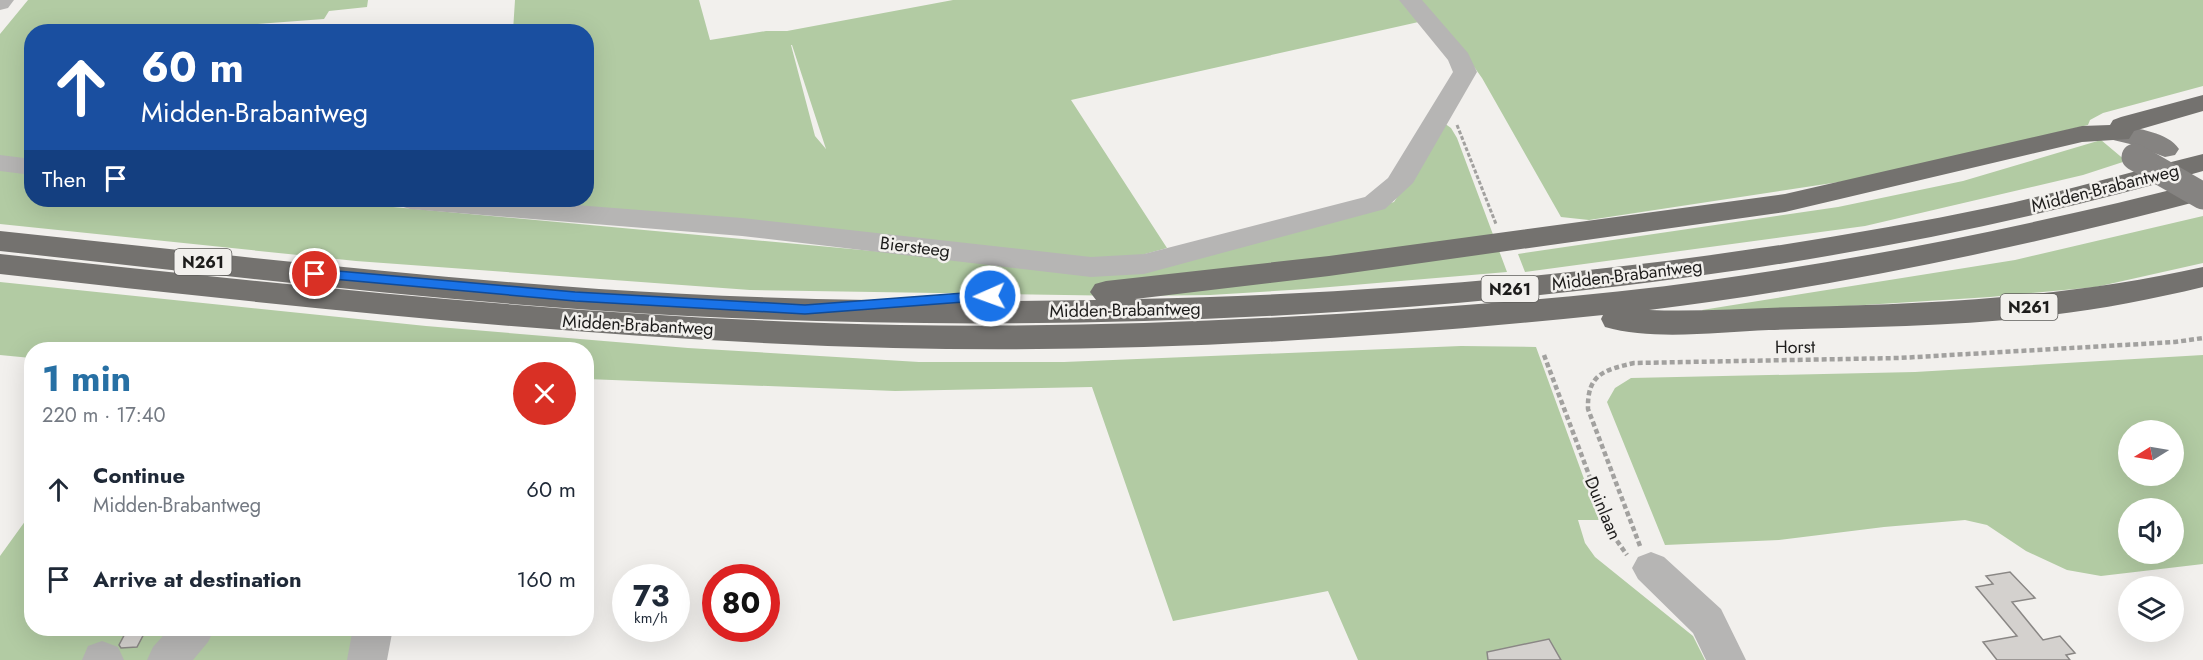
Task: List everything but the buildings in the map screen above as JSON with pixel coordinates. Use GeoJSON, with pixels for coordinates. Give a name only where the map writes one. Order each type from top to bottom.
{"type":"FeatureCollection","features":[{"type":"Feature","properties":{"kind":"highway","name":"N261"},"geometry":{"type":"LineString","coordinates":[[2141,148],[2123,126],[2203,103]]}},
{"type":"Feature","properties":{"kind":"highway","name":"N261"},"geometry":{"type":"LineString","coordinates":[[805,309],[966,297],[1111,292],[1329,266],[1516,238],[1604,229],[1785,203],[2082,134],[2141,148]]}},
{"type":"Feature","properties":{"kind":"highway","name":"Midden-Brabantweg"},"geometry":{"type":"LineString","coordinates":[[0,241],[270,270],[541,294],[686,304],[941,312],[1150,310],[1328,302],[1530,287],[1690,267],[1894,235],[1998,214],[2203,162]]}},
{"type":"Feature","properties":{"kind":"highway","name":"Midden-Brabantweg"},"geometry":{"type":"LineString","coordinates":[[0,264],[240,291],[534,319],[677,328],[870,336],[1078,336],[1232,331],[1337,326],[1540,310],[1708,291],[1917,257],[2026,236],[2203,191]]}},
{"type":"Feature","properties":{"kind":"highway","name":"N261"},"geometry":{"type":"LineString","coordinates":[[1540,310],[1630,320],[1977,312],[2059,304],[2133,293],[2203,277]]}},
{"type":"Feature","properties":{"kind":"main road"},"geometry":{"type":"LineString","coordinates":[[2141,148],[2203,171]]}},
{"type":"Feature","properties":{"kind":"main road"},"geometry":{"type":"LineString","coordinates":[[2141,148],[2203,186]]}},
{"type":"Feature","properties":{"kind":"main road"},"geometry":{"type":"LineString","coordinates":[[2141,148],[2203,196]]}},
{"type":"Feature","properties":{"kind":"street"},"geometry":{"type":"LineString","coordinates":[[1410,0],[1464,65],[1465,72],[1440,115]]}},
{"type":"Feature","properties":{"kind":"street","name":"Biersteeg"},"geometry":{"type":"LineString","coordinates":[[533,207],[742,227],[1091,267],[1119,267],[1168,258],[1375,203],[1399,183],[1440,115]]}},
{"type":"Feature","properties":{"kind":"street"},"geometry":{"type":"LineString","coordinates":[[0,163],[24,166]]}},
{"type":"Feature","properties":{"kind":"street"},"geometry":{"type":"LineString","coordinates":[[1651,568],[1707,621],[1726,660]]}},
{"type":"Feature","properties":{"kind":"street"},"geometry":{"type":"LineString","coordinates":[[167,660],[189,636]]}},
{"type":"Feature","properties":{"kind":"street"},"geometry":{"type":"LineString","coordinates":[[367,660],[372,636]]}},
{"type":"Feature","properties":{"kind":"path"},"geometry":{"type":"LineString","coordinates":[[1440,115],[1454,121],[1459,127],[1498,230]]}},
{"type":"Feature","properties":{"kind":"path","name":"Horst"},"geometry":{"type":"LineString","coordinates":[[1651,568],[1643,555],[1588,409],[1586,392],[1590,382],[1612,368],[1634,363],[1899,358],[2175,342],[2203,338]]}},
{"type":"Feature","properties":{"kind":"path","name":"Duinlaan"},"geometry":{"type":"LineString","coordinates":[[1544,355],[1610,531],[1627,555],[1651,568]]}},
{"type":"Feature","properties":{"kind":"green space"},"geometry":{"type":"Polygon","coordinates":[[[28,0],[368,0],[367,7],[329,11],[324,19],[258,24],[24,24],[24,160],[0,158],[0,34],[28,0]]]}},
{"type":"Feature","properties":{"kind":"green space"},"geometry":{"type":"Polygon","coordinates":[[[515,0],[699,0],[710,40],[766,31],[787,31],[953,0],[1406,0],[1423,21],[1071,100],[1167,248],[1116,262],[563,207],[594,207],[594,24],[513,24],[515,0]],[[791,45],[815,136],[826,149],[792,45],[791,45]]]}},
{"type":"Feature","properties":{"kind":"green space"},"geometry":{"type":"Polygon","coordinates":[[[1420,0],[2203,0],[2203,86],[2103,113],[2090,120],[2088,125],[1872,177],[1589,220],[1561,217],[1482,78],[1452,36],[1420,0]]]}},
{"type":"Feature","properties":{"kind":"green space"},"geometry":{"type":"Polygon","coordinates":[[[1444,123],[1451,128],[1457,138],[1507,272],[1210,295],[1130,296],[750,290],[356,261],[0,224],[0,170],[24,173],[24,207],[393,207],[971,260],[1184,262],[1394,202],[1444,123]]]}},
{"type":"Feature","properties":{"kind":"green space"},"geometry":{"type":"Polygon","coordinates":[[[2101,140],[2126,161],[2083,175],[1865,226],[1525,272],[1518,254],[1838,207],[1963,181],[2101,140]]]}},
{"type":"Feature","properties":{"kind":"green space"},"geometry":{"type":"Polygon","coordinates":[[[2203,216],[2203,263],[2096,287],[1990,297],[1706,315],[1702,310],[2015,260],[2203,216]]]}},
{"type":"Feature","properties":{"kind":"green space"},"geometry":{"type":"Polygon","coordinates":[[[0,282],[426,326],[688,348],[919,362],[1064,362],[1461,346],[1536,347],[1599,520],[1578,520],[1585,543],[1595,557],[1693,636],[1705,660],[1358,660],[1328,591],[1173,621],[1092,387],[895,391],[594,379],[594,342],[24,342],[24,357],[0,355],[0,282]]]}},
{"type":"Feature","properties":{"kind":"green space"},"geometry":{"type":"Polygon","coordinates":[[[2203,355],[2203,564],[2101,576],[2067,570],[2026,551],[1987,525],[1965,520],[1779,540],[1665,545],[1607,402],[1615,388],[1631,378],[1915,372],[2203,355]]]}},
{"type":"Feature","properties":{"kind":"green space"},"geometry":{"type":"Polygon","coordinates":[[[24,523],[24,636],[389,636],[383,660],[0,660],[0,556],[24,523]]]}},
{"type":"Feature","properties":{"kind":"route"},"geometry":{"type":"LineString","coordinates":[[315,274],[575,297],[805,309],[990,296]]}}]}
